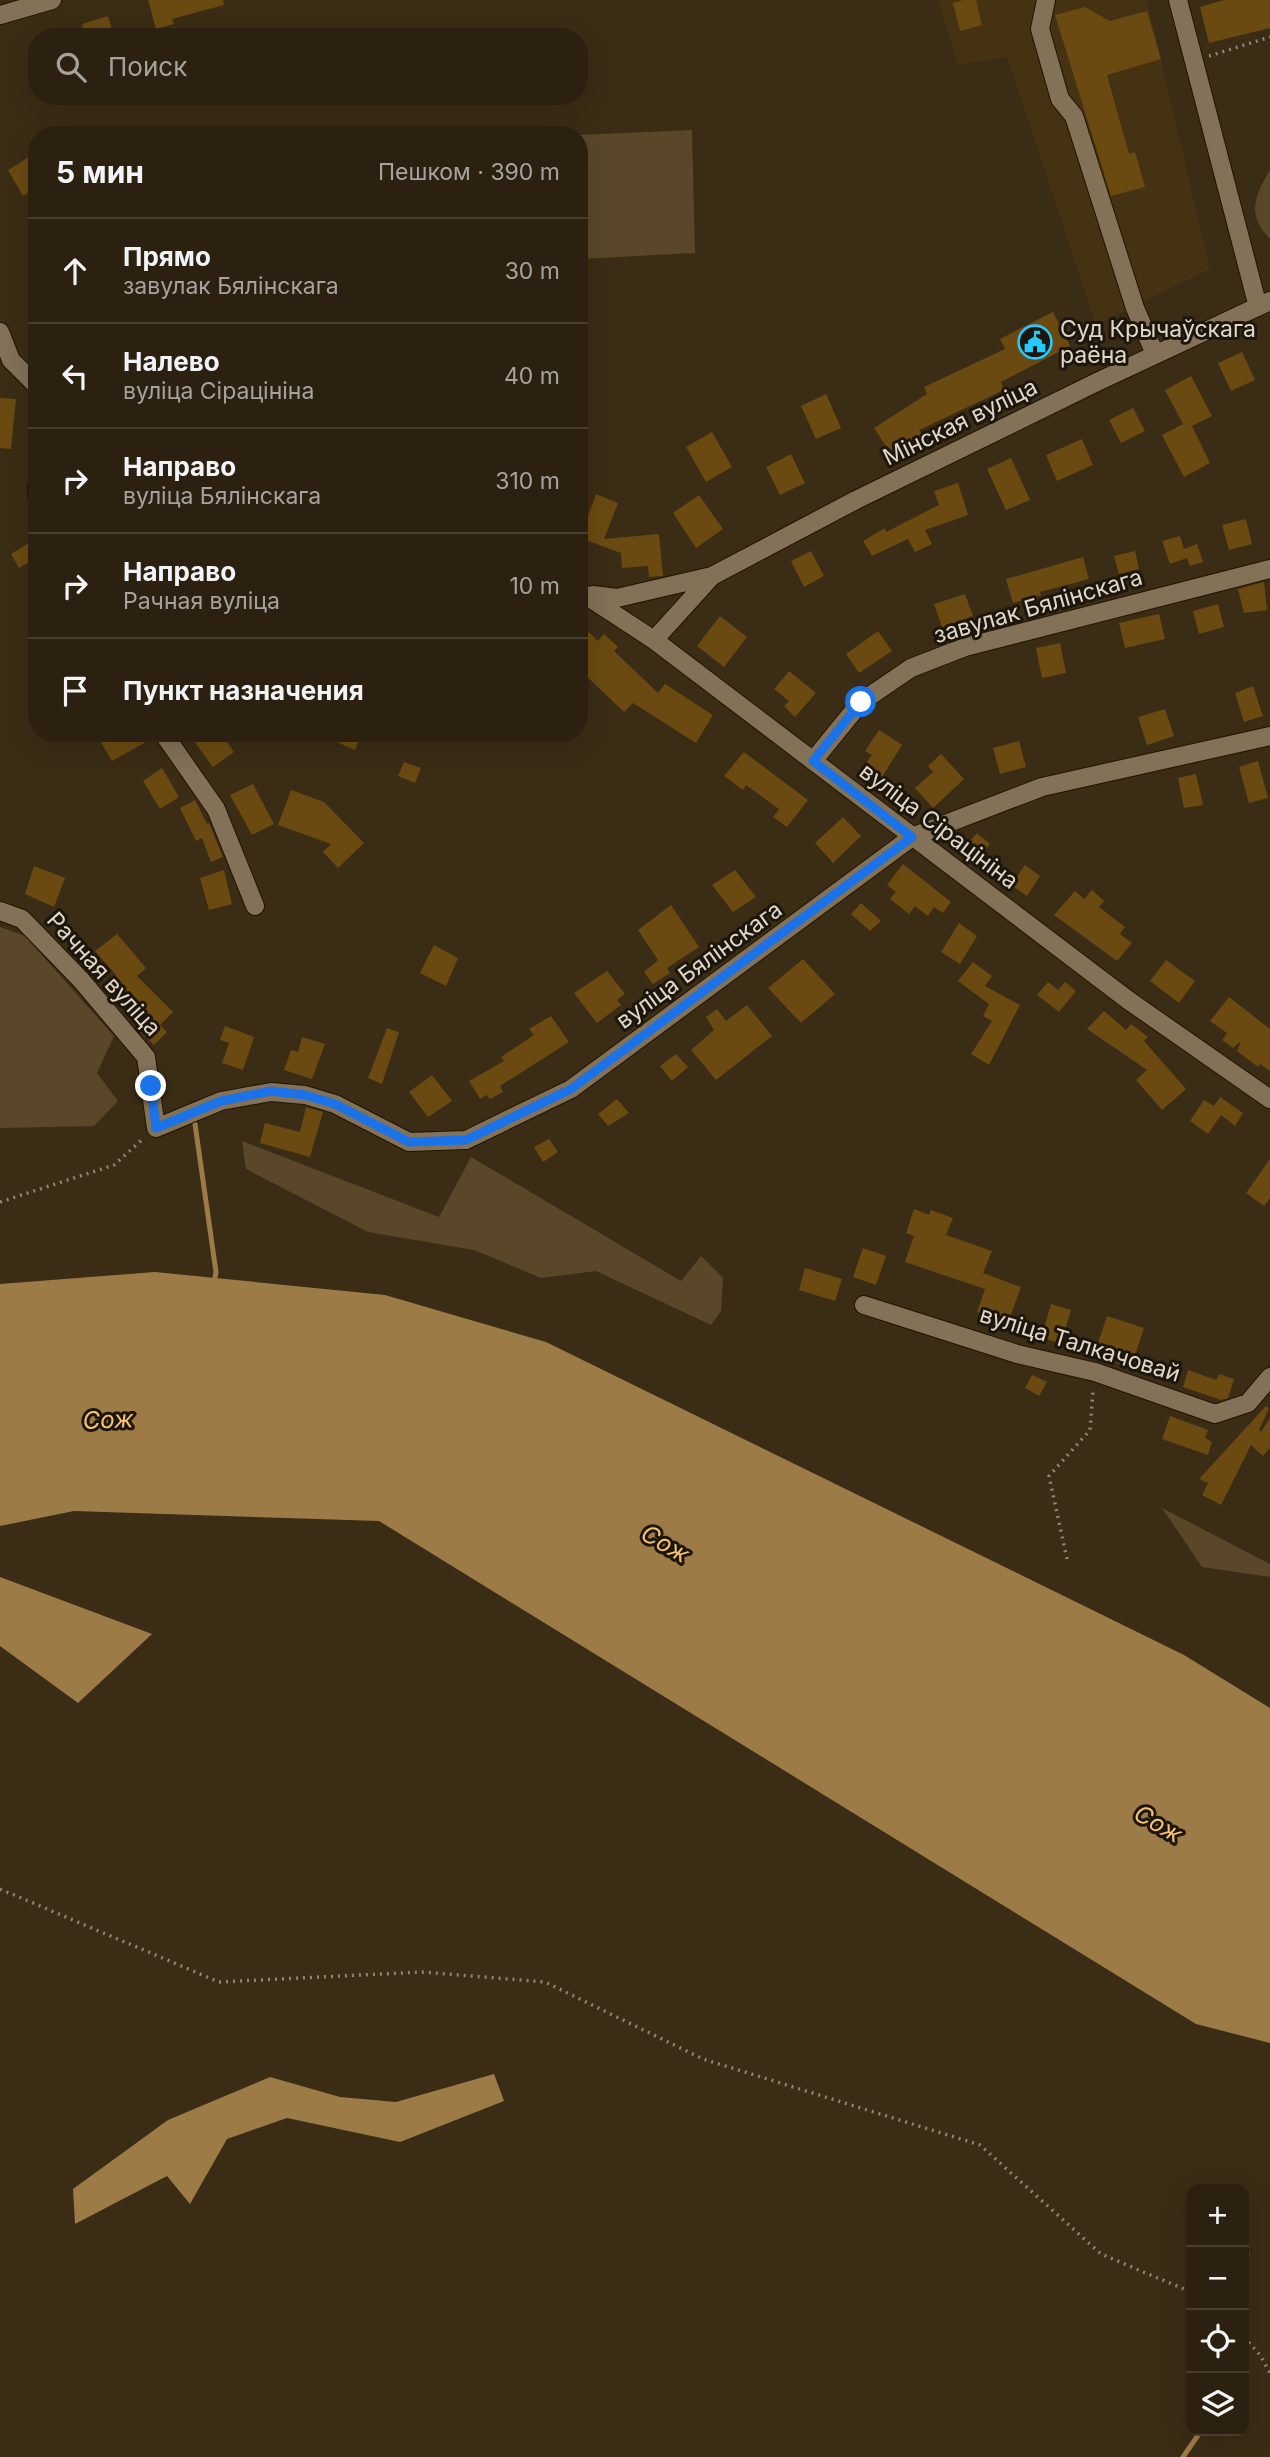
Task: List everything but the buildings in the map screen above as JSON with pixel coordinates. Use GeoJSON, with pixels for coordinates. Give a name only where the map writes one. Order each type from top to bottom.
{"type":"FeatureCollection","features":[{"type":"Feature","properties":{"kind":"street"},"geometry":{"type":"LineString","coordinates":[[0,15],[52,0]]}},
{"type":"Feature","properties":{"kind":"street"},"geometry":{"type":"LineString","coordinates":[[1046,0],[1040,29],[1059,99],[1074,116],[1135,308],[1155,354]]}},
{"type":"Feature","properties":{"kind":"street"},"geometry":{"type":"LineString","coordinates":[[1178,0],[1264,304]]}},
{"type":"Feature","properties":{"kind":"street","name":"Мінская вуліца"},"geometry":{"type":"LineString","coordinates":[[588,594],[617,598],[712,576],[856,500],[1155,354],[1264,304]]}},
{"type":"Feature","properties":{"kind":"street"},"geometry":{"type":"LineString","coordinates":[[0,332],[11,360],[28,377]]}},
{"type":"Feature","properties":{"kind":"street","name":"завулак Бялінскага"},"geometry":{"type":"LineString","coordinates":[[813,761],[861,702],[911,668],[965,648],[1270,569]]}},
{"type":"Feature","properties":{"kind":"street","name":"Мінская вуліца"},"geometry":{"type":"LineString","coordinates":[[654,640],[712,576]]}},
{"type":"Feature","properties":{"kind":"street","name":"вуліца Сірацініна"},"geometry":{"type":"LineString","coordinates":[[588,596],[654,640],[1128,1000],[1270,1099]]}},
{"type":"Feature","properties":{"kind":"street","name":"вуліца Бялінскага"},"geometry":{"type":"LineString","coordinates":[[156,1128],[221,1101],[271,1091],[305,1095],[335,1104],[409,1142],[466,1140],[571,1089],[912,837],[1042,787],[1270,736]]}},
{"type":"Feature","properties":{"kind":"street"},"geometry":{"type":"LineString","coordinates":[[169,742],[216,809],[255,906]]}},
{"type":"Feature","properties":{"kind":"street","name":"Рачная вуліца"},"geometry":{"type":"LineString","coordinates":[[0,911],[22,919],[81,980],[146,1057],[156,1128]]}},
{"type":"Feature","properties":{"kind":"street","name":"вуліца Талкачовай"},"geometry":{"type":"LineString","coordinates":[[864,1305],[1017,1354],[1095,1372],[1215,1413],[1248,1403],[1270,1377]]}},
{"type":"Feature","properties":{"kind":"path"},"geometry":{"type":"LineString","coordinates":[[1194,60],[1270,37]]}},
{"type":"Feature","properties":{"kind":"path"},"geometry":{"type":"LineString","coordinates":[[0,1202],[114,1165],[156,1128]]}},
{"type":"Feature","properties":{"kind":"path"},"geometry":{"type":"LineString","coordinates":[[1067,1559],[1049,1476],[1090,1430],[1095,1372]]}},
{"type":"Feature","properties":{"kind":"path"},"geometry":{"type":"LineString","coordinates":[[0,1889],[219,1982],[422,1972],[545,1982],[703,2060],[980,2145],[1101,2254],[1186,2290]]}},
{"type":"Feature","properties":{"kind":"path"},"geometry":{"type":"LineString","coordinates":[[1249,2342],[1260,2354],[1270,2373]]}},
{"type":"Feature","properties":{"kind":"shaded area"},"geometry":{"type":"Polygon","coordinates":[[[938,0],[1147,0],[1210,269],[1096,325],[1007,57],[958,65],[938,0]]]}},
{"type":"Feature","properties":{"kind":"shaded area"},"geometry":{"type":"Polygon","coordinates":[[[692,130],[695,253],[588,259],[588,135],[692,130]]]}},
{"type":"Feature","properties":{"kind":"shaded area"},"geometry":{"type":"Polygon","coordinates":[[[1270,170],[1270,239],[1258,221],[1255,204],[1270,170]]]}},
{"type":"Feature","properties":{"kind":"shaded area"},"geometry":{"type":"Polygon","coordinates":[[[0,927],[25,936],[114,1036],[97,1073],[118,1101],[94,1126],[0,1128],[0,927]]]}},
{"type":"Feature","properties":{"kind":"shaded area"},"geometry":{"type":"Polygon","coordinates":[[[242,1141],[439,1217],[471,1157],[681,1281],[701,1256],[723,1278],[721,1311],[711,1325],[596,1271],[541,1278],[474,1250],[368,1232],[246,1169],[242,1141]]]}},
{"type":"Feature","properties":{"kind":"shaded area"},"geometry":{"type":"Polygon","coordinates":[[[1162,1508],[1270,1564],[1270,1577],[1202,1567],[1162,1508]]]}},
{"type":"Feature","properties":{"kind":"water","name":"Сож"},"geometry":{"type":"Polygon","coordinates":[[[155,1272],[385,1295],[546,1342],[1184,1655],[1270,1708],[1270,2043],[1196,2024],[379,1521],[74,1511],[0,1526],[0,1284],[155,1272]]]}},
{"type":"Feature","properties":{"kind":"water"},"geometry":{"type":"Polygon","coordinates":[[[0,1577],[152,1634],[78,1703],[0,1646],[0,1577]]]}},
{"type":"Feature","properties":{"kind":"water"},"geometry":{"type":"Polygon","coordinates":[[[494,2074],[504,2101],[400,2142],[287,2118],[227,2139],[190,2204],[167,2176],[75,2224],[73,2189],[168,2120],[270,2077],[340,2097],[396,2102],[494,2074]]]}},
{"type":"Feature","properties":{"kind":"waterway"},"geometry":{"type":"LineString","coordinates":[[195,1124],[216,1272],[214,1283]]}},
{"type":"Feature","properties":{"kind":"waterway"},"geometry":{"type":"LineString","coordinates":[[1183,2457],[1198,2436]]}},
{"type":"Feature","properties":{"kind":"place","name":"Суд Крычаўскага раёна"},"geometry":{"type":"Point","coordinates":[1035,342]}},
{"type":"Feature","properties":{"kind":"route"},"geometry":{"type":"LineString","coordinates":[[151,1086],[156,1128],[221,1101],[271,1091],[305,1095],[335,1104],[409,1142],[466,1140],[571,1089],[912,837],[813,761],[861,702]]}}]}
